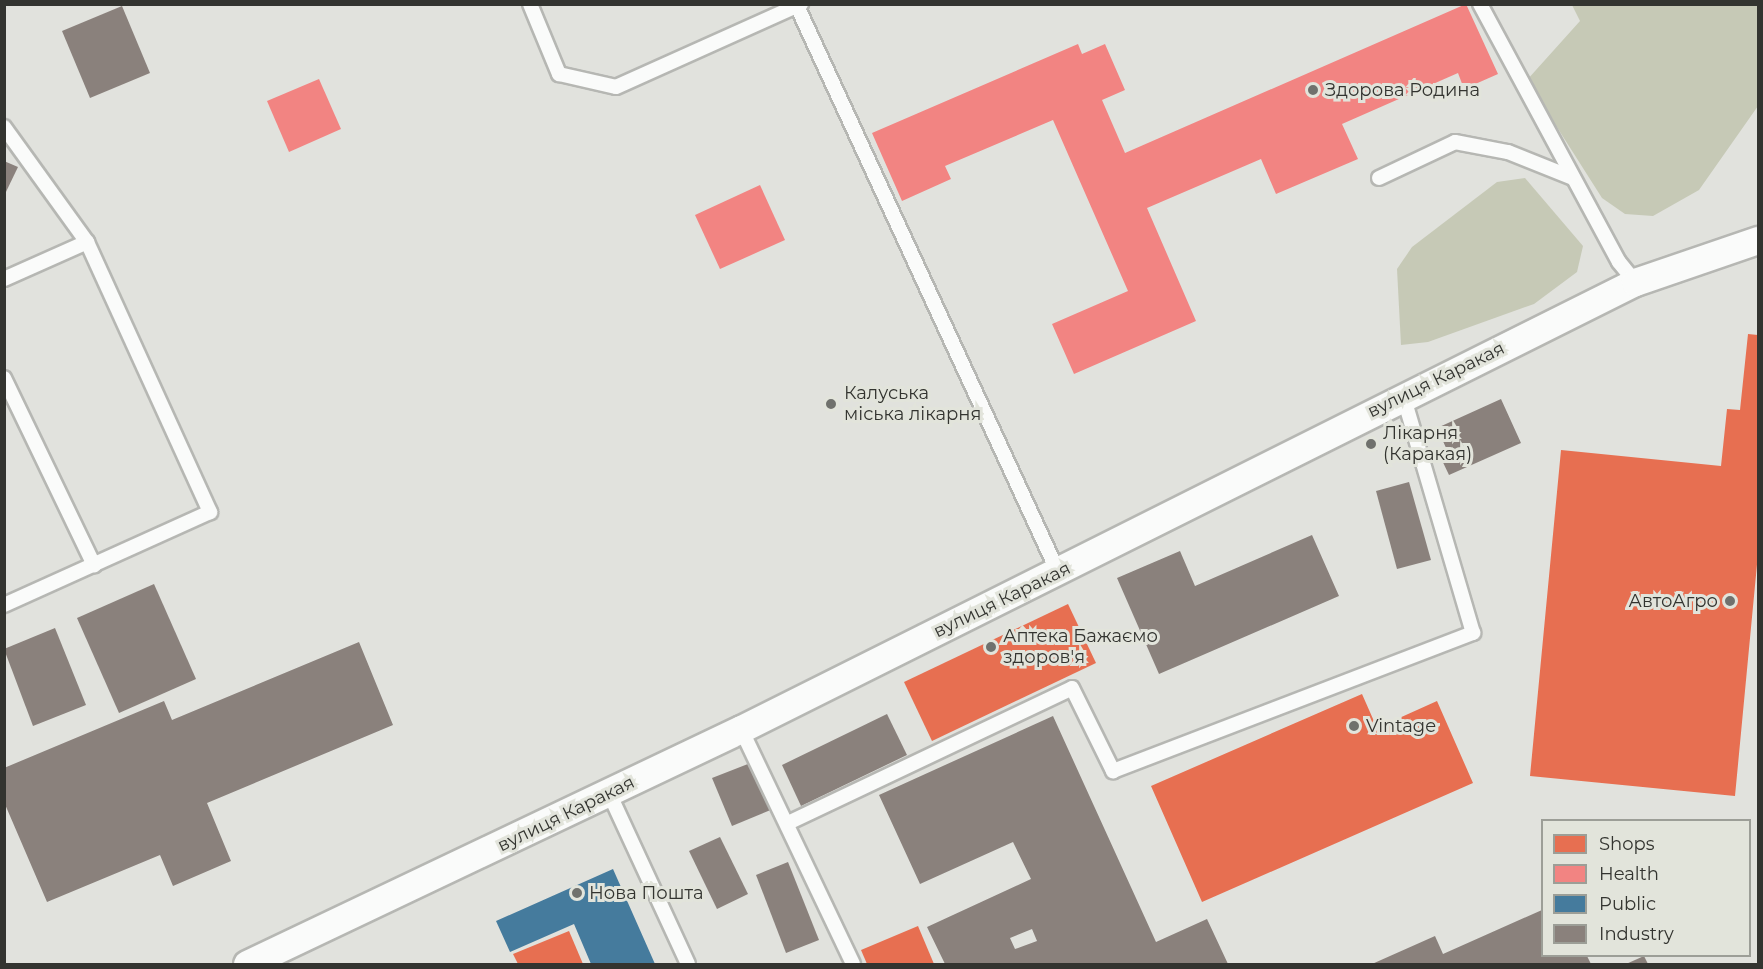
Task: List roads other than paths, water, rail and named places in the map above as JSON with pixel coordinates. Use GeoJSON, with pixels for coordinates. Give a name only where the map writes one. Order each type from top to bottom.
{"type":"FeatureCollection","features":[{"type":"Feature","properties":{"kind":"street","name":"вулиця Каракая"},"geometry":{"type":"LineString","coordinates":[[248,964],[741,729],[1058,572],[1403,395],[1635,282],[1758,240]]}},
{"type":"Feature","properties":{"kind":"lane"},"geometry":{"type":"LineString","coordinates":[[530,4],[560,74],[616,87],[799,5],[1058,572]]}},
{"type":"Feature","properties":{"kind":"lane"},"geometry":{"type":"LineString","coordinates":[[1480,4],[1619,262],[1635,282]]}},
{"type":"Feature","properties":{"kind":"lane"},"geometry":{"type":"LineString","coordinates":[[4,127],[87,242],[210,512],[4,605]]}},
{"type":"Feature","properties":{"kind":"lane"},"geometry":{"type":"LineString","coordinates":[[1379,178],[1455,142],[1508,152],[1573,178]]}},
{"type":"Feature","properties":{"kind":"lane"},"geometry":{"type":"LineString","coordinates":[[4,279],[87,242]]}},
{"type":"Feature","properties":{"kind":"lane"},"geometry":{"type":"LineString","coordinates":[[4,378],[94,565]]}},
{"type":"Feature","properties":{"kind":"lane"},"geometry":{"type":"LineString","coordinates":[[788,823],[1072,688],[1113,771],[1473,633],[1403,395]]}},
{"type":"Feature","properties":{"kind":"lane"},"geometry":{"type":"LineString","coordinates":[[741,729],[788,823],[853,964]]}},
{"type":"Feature","properties":{"kind":"lane"},"geometry":{"type":"LineString","coordinates":[[609,793],[688,964]]}},
{"type":"Feature","properties":{"kind":"place","name":"Здорова Родина"},"geometry":{"type":"Point","coordinates":[1313,90]}},
{"type":"Feature","properties":{"kind":"place","name":"Калуська міська лікарня"},"geometry":{"type":"Point","coordinates":[831,404]}},
{"type":"Feature","properties":{"kind":"place","name":"Лікарня (Каракая)"},"geometry":{"type":"Point","coordinates":[1371,444]}},
{"type":"Feature","properties":{"kind":"place","name":"АвтоАгро"},"geometry":{"type":"Point","coordinates":[1730,601]}},
{"type":"Feature","properties":{"kind":"place","name":"Аптека Бажаємо здоров'я"},"geometry":{"type":"Point","coordinates":[991,647]}},
{"type":"Feature","properties":{"kind":"place","name":"Vintage"},"geometry":{"type":"Point","coordinates":[1354,726]}},
{"type":"Feature","properties":{"kind":"place","name":"Нова Пошта"},"geometry":{"type":"Point","coordinates":[577,893]}}]}
